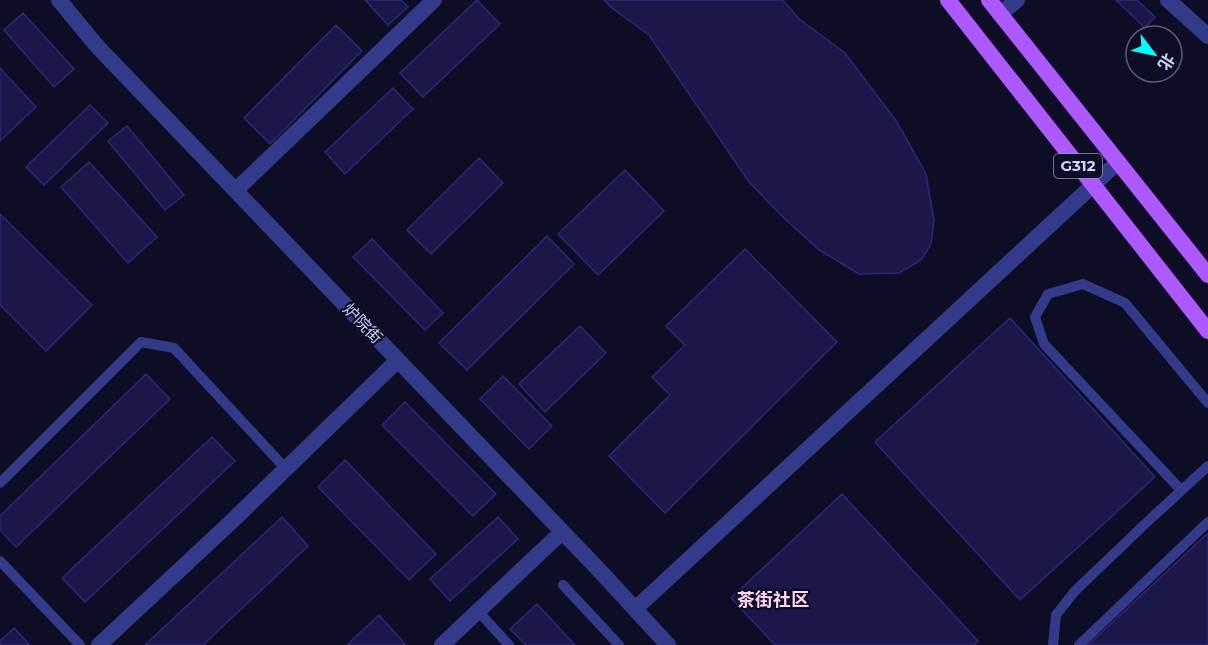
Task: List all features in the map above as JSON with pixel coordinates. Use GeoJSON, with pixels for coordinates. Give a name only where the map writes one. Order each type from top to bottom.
{"type":"FeatureCollection","features":[{"type":"Feature","properties":{"kind":"main road","name":"G312"},"geometry":{"type":"LineString","coordinates":[[948,0],[1208,332]]}},
{"type":"Feature","properties":{"kind":"main road","name":"G312"},"geometry":{"type":"LineString","coordinates":[[989,0],[1208,275]]}},
{"type":"Feature","properties":{"kind":"street","name":"炉院街"},"geometry":{"type":"LineString","coordinates":[[59,0],[96,45],[668,645]]}},
{"type":"Feature","properties":{"kind":"street"},"geometry":{"type":"LineString","coordinates":[[236,190],[434,0]]}},
{"type":"Feature","properties":{"kind":"street"},"geometry":{"type":"LineString","coordinates":[[1000,14],[1017,0]]}},
{"type":"Feature","properties":{"kind":"street"},"geometry":{"type":"LineString","coordinates":[[1168,0],[1208,36]]}},
{"type":"Feature","properties":{"kind":"street"},"geometry":{"type":"LineString","coordinates":[[635,609],[1118,162]]}},
{"type":"Feature","properties":{"kind":"street"},"geometry":{"type":"LineString","coordinates":[[99,645],[231,522],[398,360]]}},
{"type":"Feature","properties":{"kind":"street"},"geometry":{"type":"LineString","coordinates":[[442,645],[562,532]]}},
{"type":"Feature","properties":{"kind":"lane"},"geometry":{"type":"LineString","coordinates":[[1181,490],[1044,344],[1035,317],[1048,294],[1083,284],[1125,303],[1208,403]]}},
{"type":"Feature","properties":{"kind":"lane"},"geometry":{"type":"LineString","coordinates":[[0,483],[141,342],[174,348],[286,469]]}},
{"type":"Feature","properties":{"kind":"lane"},"geometry":{"type":"LineString","coordinates":[[1053,645],[1056,615],[1075,591],[1208,466]]}},
{"type":"Feature","properties":{"kind":"lane"},"geometry":{"type":"LineString","coordinates":[[1079,645],[1208,522]]}},
{"type":"Feature","properties":{"kind":"lane"},"geometry":{"type":"LineString","coordinates":[[0,561],[80,645]]}},
{"type":"Feature","properties":{"kind":"lane"},"geometry":{"type":"LineString","coordinates":[[562,585],[619,645]]}},
{"type":"Feature","properties":{"kind":"lane"},"geometry":{"type":"LineString","coordinates":[[478,611],[509,645]]}},
{"type":"Feature","properties":{"kind":"building"},"geometry":{"type":"Polygon","coordinates":[[[365,0],[401,0],[408,7],[388,25],[365,0]]]}},
{"type":"Feature","properties":{"kind":"building"},"geometry":{"type":"Polygon","coordinates":[[[477,0],[500,24],[423,97],[400,73],[477,0]]]}},
{"type":"Feature","properties":{"kind":"building"},"geometry":{"type":"Polygon","coordinates":[[[604,0],[783,0],[798,18],[845,53],[897,122],[926,174],[934,220],[931,244],[921,260],[899,273],[859,274],[819,250],[749,182],[649,35],[604,0]]]}},
{"type":"Feature","properties":{"kind":"building"},"geometry":{"type":"Polygon","coordinates":[[[1116,0],[1137,0],[1155,17],[1149,24],[1141,24],[1116,0]]]}},
{"type":"Feature","properties":{"kind":"building"},"geometry":{"type":"Polygon","coordinates":[[[23,13],[74,69],[54,87],[4,30],[23,13]]]}},
{"type":"Feature","properties":{"kind":"building"},"geometry":{"type":"Polygon","coordinates":[[[336,25],[362,51],[270,144],[244,118],[336,25]]]}},
{"type":"Feature","properties":{"kind":"building"},"geometry":{"type":"Polygon","coordinates":[[[0,68],[36,107],[0,141],[0,68]]]}},
{"type":"Feature","properties":{"kind":"building"},"geometry":{"type":"Polygon","coordinates":[[[393,88],[413,109],[345,174],[325,152],[393,88]]]}},
{"type":"Feature","properties":{"kind":"building"},"geometry":{"type":"Polygon","coordinates":[[[90,105],[108,123],[44,185],[26,167],[90,105]]]}},
{"type":"Feature","properties":{"kind":"building"},"geometry":{"type":"Polygon","coordinates":[[[127,126],[184,195],[165,210],[108,141],[127,126]]]}},
{"type":"Feature","properties":{"kind":"building"},"geometry":{"type":"Polygon","coordinates":[[[479,158],[503,183],[431,254],[407,230],[479,158]]]}},
{"type":"Feature","properties":{"kind":"building"},"geometry":{"type":"Polygon","coordinates":[[[89,162],[157,237],[128,263],[61,187],[89,162]]]}},
{"type":"Feature","properties":{"kind":"building"},"geometry":{"type":"Polygon","coordinates":[[[625,170],[664,211],[598,275],[558,234],[625,170]]]}},
{"type":"Feature","properties":{"kind":"building"},"geometry":{"type":"Polygon","coordinates":[[[0,214],[92,305],[46,351],[0,305],[0,214]]]}},
{"type":"Feature","properties":{"kind":"building"},"geometry":{"type":"Polygon","coordinates":[[[547,236],[574,264],[467,370],[439,343],[547,236]]]}},
{"type":"Feature","properties":{"kind":"building"},"geometry":{"type":"Polygon","coordinates":[[[372,239],[443,313],[425,330],[353,257],[372,239]]]}},
{"type":"Feature","properties":{"kind":"building"},"geometry":{"type":"Polygon","coordinates":[[[745,249],[837,342],[665,513],[609,456],[670,395],[652,377],[685,345],[666,326],[745,249]]]}},
{"type":"Feature","properties":{"kind":"building"},"geometry":{"type":"Polygon","coordinates":[[[1010,318],[1155,477],[1020,600],[875,442],[1010,318]]]}},
{"type":"Feature","properties":{"kind":"building"},"geometry":{"type":"Polygon","coordinates":[[[580,326],[606,353],[545,412],[519,384],[580,326]]]}},
{"type":"Feature","properties":{"kind":"building"},"geometry":{"type":"Polygon","coordinates":[[[146,374],[170,399],[16,547],[0,530],[0,516],[146,374]]]}},
{"type":"Feature","properties":{"kind":"building"},"geometry":{"type":"Polygon","coordinates":[[[503,376],[552,426],[529,449],[480,399],[503,376]]]}},
{"type":"Feature","properties":{"kind":"building"},"geometry":{"type":"Polygon","coordinates":[[[405,402],[496,494],[473,516],[382,425],[405,402]]]}},
{"type":"Feature","properties":{"kind":"building"},"geometry":{"type":"Polygon","coordinates":[[[212,437],[235,461],[85,602],[62,578],[212,437]]]}},
{"type":"Feature","properties":{"kind":"building"},"geometry":{"type":"Polygon","coordinates":[[[345,460],[436,554],[409,580],[318,487],[345,460]]]}},
{"type":"Feature","properties":{"kind":"building"},"geometry":{"type":"Polygon","coordinates":[[[842,494],[978,641],[974,645],[775,645],[731,598],[842,494]]]}},
{"type":"Feature","properties":{"kind":"building"},"geometry":{"type":"Polygon","coordinates":[[[282,517],[308,546],[203,645],[145,645],[282,517]]]}},
{"type":"Feature","properties":{"kind":"building"},"geometry":{"type":"Polygon","coordinates":[[[498,517],[518,539],[450,601],[430,579],[498,517]]]}},
{"type":"Feature","properties":{"kind":"building"},"geometry":{"type":"Polygon","coordinates":[[[1207,534],[1208,645],[1088,645],[1207,534]]]}},
{"type":"Feature","properties":{"kind":"building"},"geometry":{"type":"Polygon","coordinates":[[[537,604],[575,645],[526,645],[510,629],[537,604]]]}},
{"type":"Feature","properties":{"kind":"building"},"geometry":{"type":"Polygon","coordinates":[[[379,615],[406,645],[347,645],[379,615]]]}},
{"type":"Feature","properties":{"kind":"building"},"geometry":{"type":"Polygon","coordinates":[[[14,628],[30,645],[0,645],[0,641],[14,628]]]}},
{"type":"Feature","properties":{"kind":"district","name":"茶街社区"},"geometry":{"type":"Point","coordinates":[773,600]}}]}
